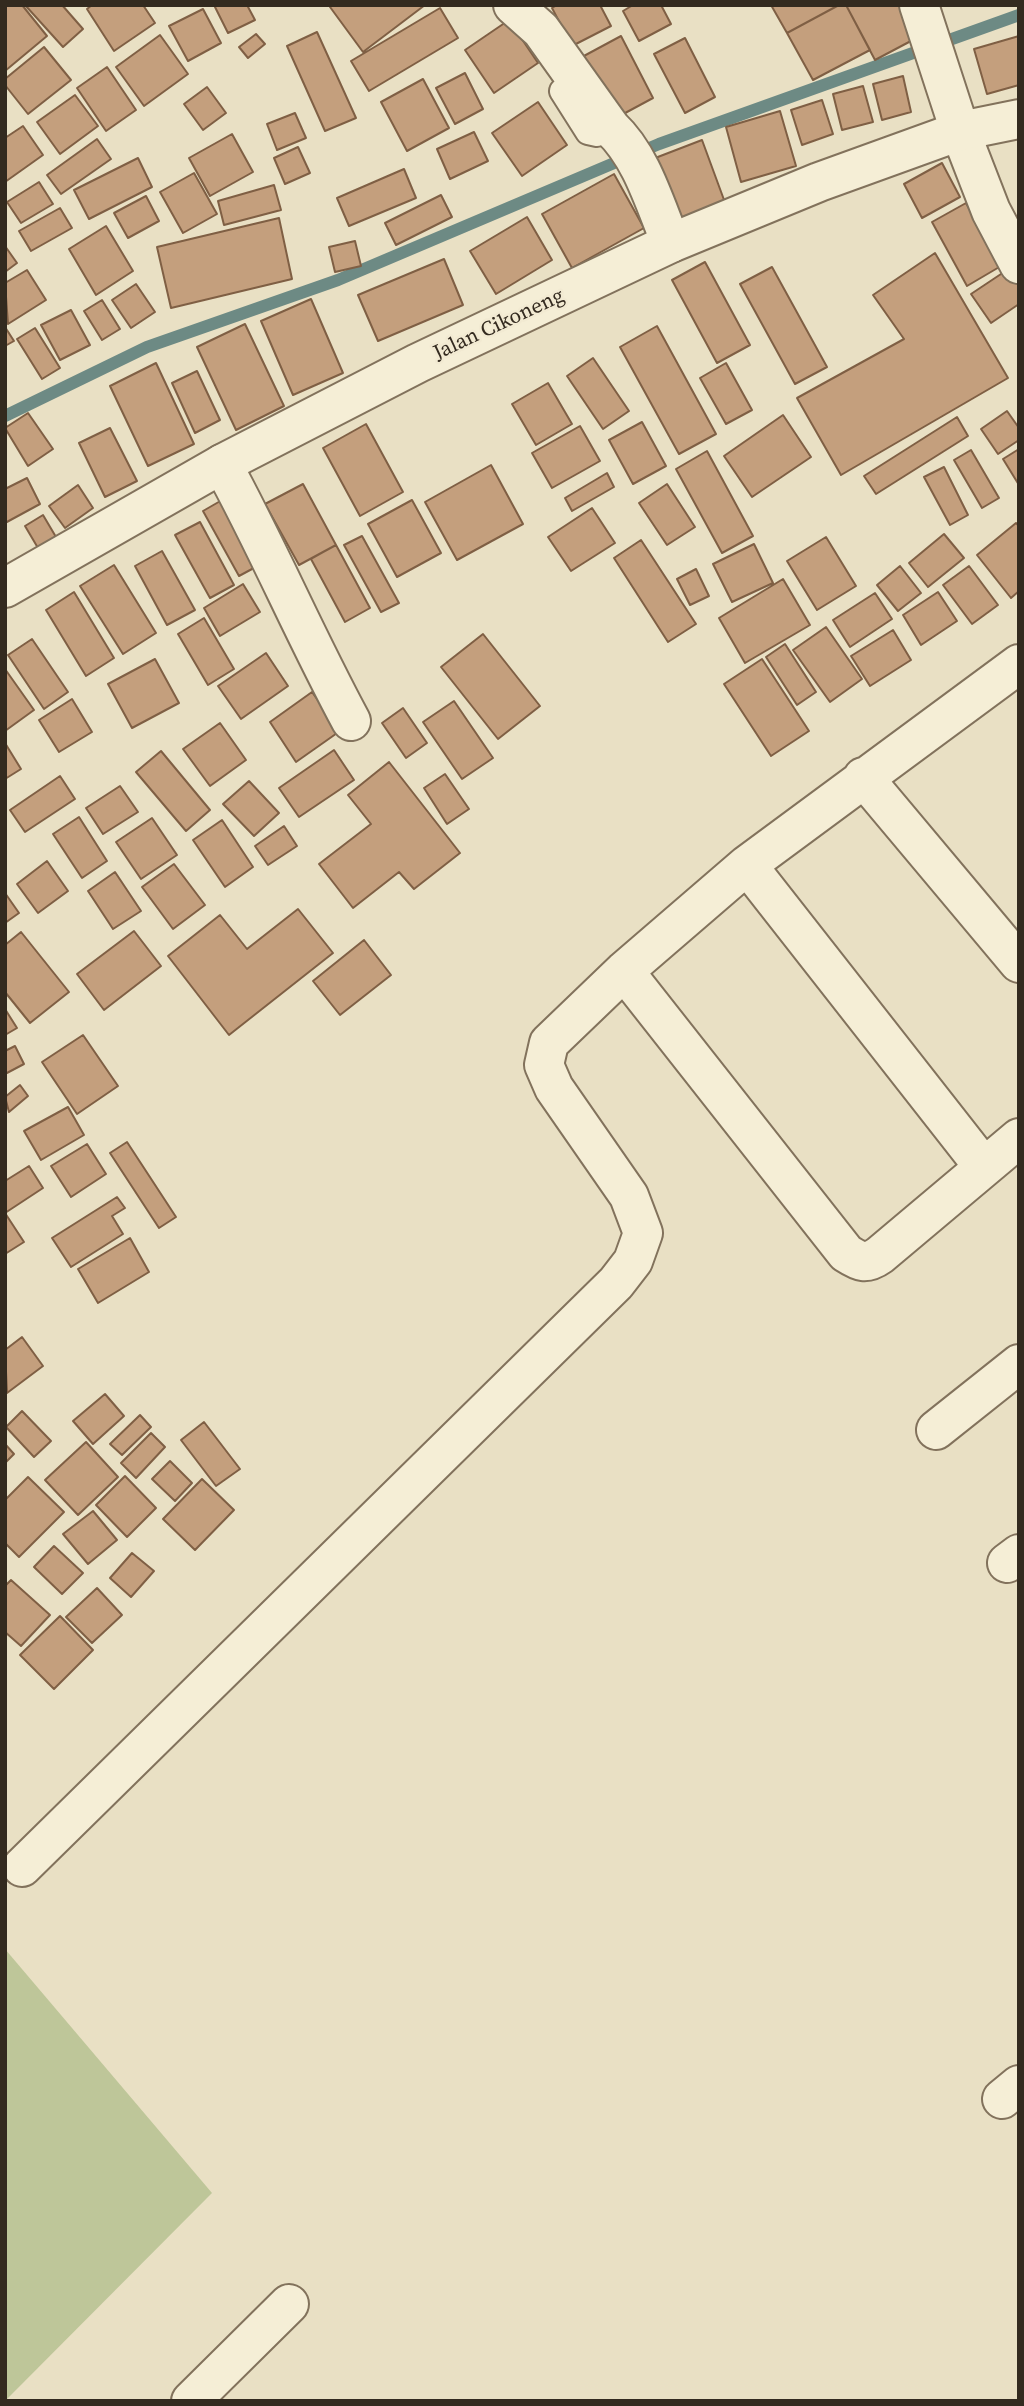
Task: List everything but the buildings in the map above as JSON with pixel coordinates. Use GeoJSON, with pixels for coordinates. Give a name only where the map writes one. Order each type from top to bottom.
{"type":"FeatureCollection","features":[{"type":"Feature","properties":{"kind":"street"},"geometry":{"type":"LineString","coordinates":[[513,5],[541,30],[623,142],[671,243]]}},
{"type":"Feature","properties":{"kind":"street"},"geometry":{"type":"LineString","coordinates":[[927,26],[960,131],[991,211],[1019,264]]}},
{"type":"Feature","properties":{"kind":"street","name":"Jalan Cikoneng"},"geometry":{"type":"LineString","coordinates":[[5,589],[222,464],[418,363],[671,243],[819,182],[960,131],[1019,119]]}},
{"type":"Feature","properties":{"kind":"street"},"geometry":{"type":"LineString","coordinates":[[222,464],[247,510],[311,648],[351,721]]}},
{"type":"Feature","properties":{"kind":"street"},"geometry":{"type":"LineString","coordinates":[[22,1867],[616,1283],[633,1261],[643,1233],[629,1196],[554,1088],[544,1065],[549,1043],[624,971],[747,865],[863,776],[1018,667]]}},
{"type":"Feature","properties":{"kind":"street"},"geometry":{"type":"LineString","coordinates":[[863,776],[1019,963]]}},
{"type":"Feature","properties":{"kind":"street"},"geometry":{"type":"LineString","coordinates":[[747,865],[983,1166]]}},
{"type":"Feature","properties":{"kind":"street"},"geometry":{"type":"LineString","coordinates":[[624,971],[846,1253],[860,1262],[870,1262],[880,1255],[1019,1138]]}},
{"type":"Feature","properties":{"kind":"street"},"geometry":{"type":"LineString","coordinates":[[936,1430],[1019,1364]]}},
{"type":"Feature","properties":{"kind":"street"},"geometry":{"type":"LineString","coordinates":[[191,2401],[289,2304]]}},
{"type":"Feature","properties":{"kind":"lane"},"geometry":{"type":"LineString","coordinates":[[562,91],[588,132],[623,142]]}},
{"type":"Feature","properties":{"kind":"green space"},"geometry":{"type":"Polygon","coordinates":[[[5,1949],[212,2193],[5,2401],[5,1949]]]}},
{"type":"Feature","properties":{"kind":"waterway"},"geometry":{"type":"LineString","coordinates":[[5,416],[147,347],[338,280],[659,144],[1019,15]]}}]}
